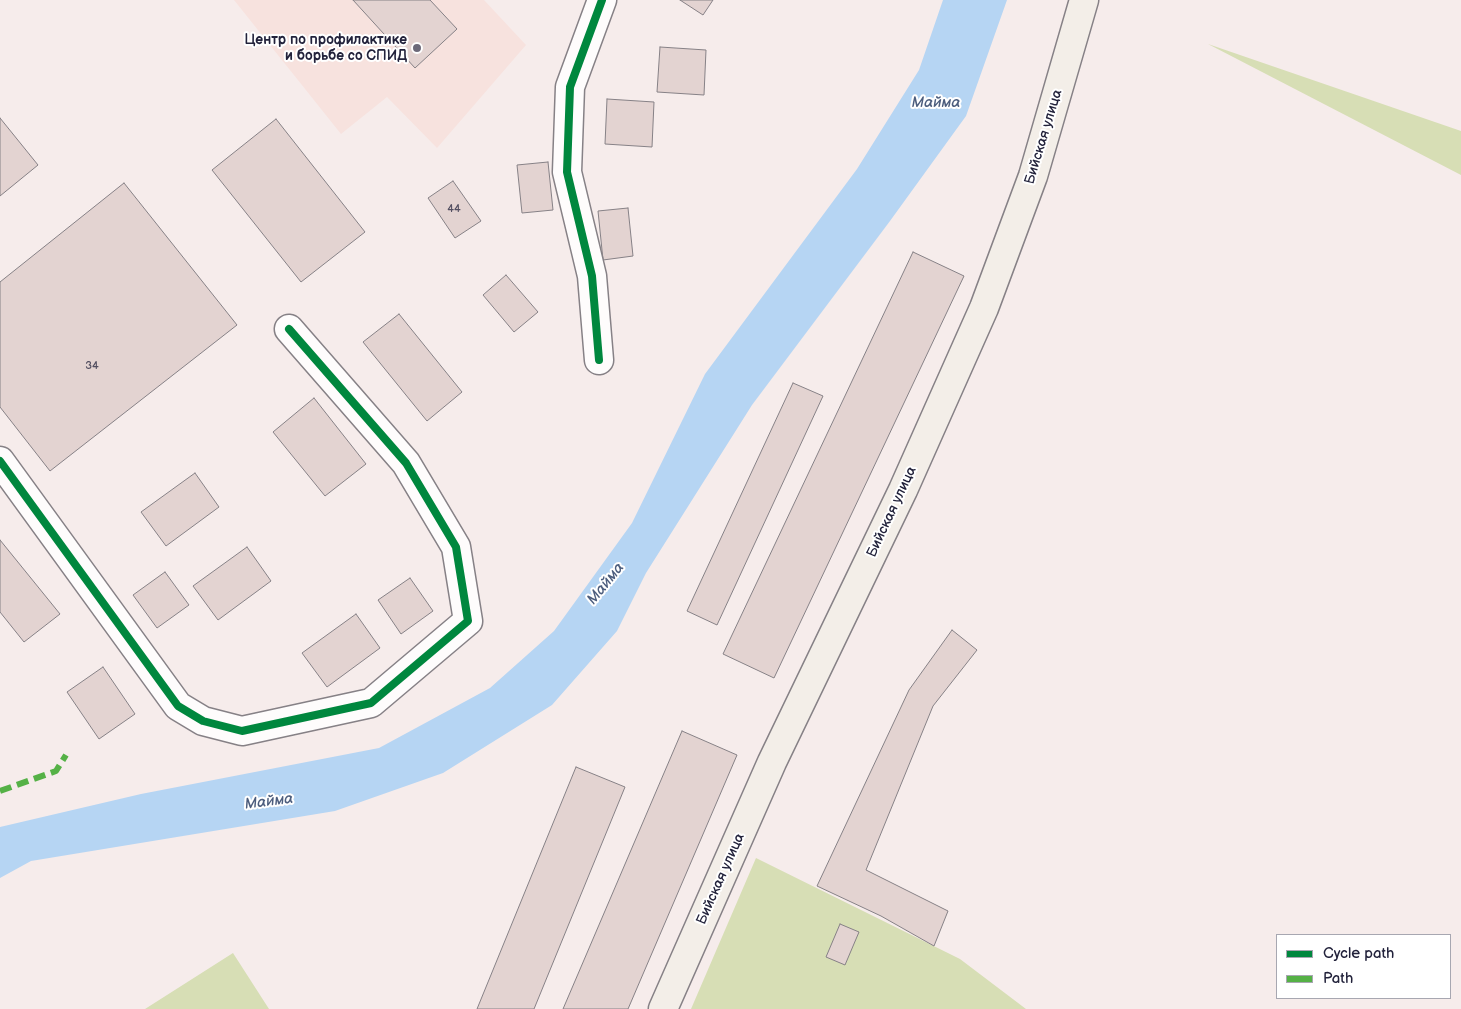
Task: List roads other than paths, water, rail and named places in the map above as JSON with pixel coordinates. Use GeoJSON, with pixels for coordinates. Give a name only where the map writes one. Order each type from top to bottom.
{"type":"FeatureCollection","features":[{"type":"Feature","properties":{"kind":"main road","name":"Бийская улица"},"geometry":{"type":"LineString","coordinates":[[664,1009],[772,762],[903,490],[984,308],[1033,176],[1084,0]]}},
{"type":"Feature","properties":{"kind":"street"},"geometry":{"type":"LineString","coordinates":[[599,360],[592,276],[566,172],[570,87],[602,0]]}},
{"type":"Feature","properties":{"kind":"street"},"geometry":{"type":"LineString","coordinates":[[0,462],[178,706],[203,721],[242,731],[371,703],[468,621],[456,547],[406,462],[289,329]]}},
{"type":"Feature","properties":{"kind":"water","name":"Майма"},"geometry":{"type":"Polygon","coordinates":[[[943,0],[1007,0],[966,116],[752,405],[646,573],[617,631],[552,705],[443,773],[335,811],[31,861],[0,878],[0,827],[141,794],[379,748],[490,688],[554,631],[632,523],[705,374],[857,169],[919,70],[943,0]]]}},
{"type":"Feature","properties":{"kind":"place","name":"Центр по профилактике и борьбе со СПИД"},"geometry":{"type":"Point","coordinates":[417,48]}}]}
